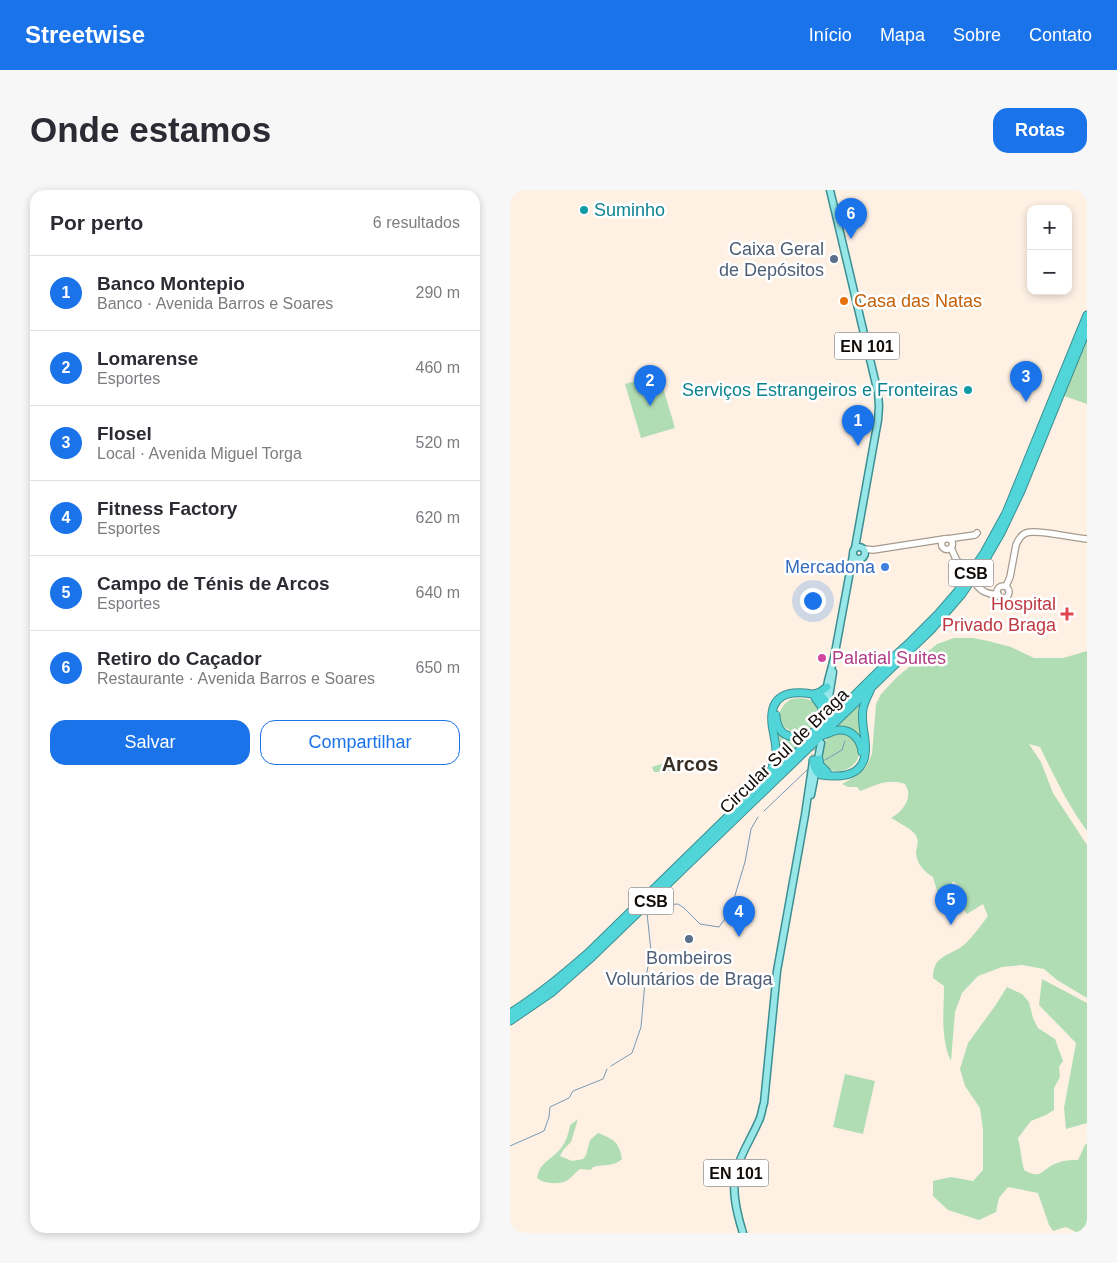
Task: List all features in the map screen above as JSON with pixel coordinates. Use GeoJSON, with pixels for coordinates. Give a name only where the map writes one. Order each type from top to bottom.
{"type":"FeatureCollection","features":[{"type":"Feature","properties":{"kind":"highway","name":"CSB"},"geometry":{"type":"LineString","coordinates":[[1029,464],[1087,316]]}},
{"type":"Feature","properties":{"kind":"highway","name":"CSB"},"geometry":{"type":"LineString","coordinates":[[1029,464],[1087,329]]}},
{"type":"Feature","properties":{"kind":"highway","name":"Circular Sul de Braga"},"geometry":{"type":"LineString","coordinates":[[510,1013],[560,981],[603,947],[760,791],[821,740],[844,714],[930,630],[962,594],[999,537],[1014,506],[1029,464]]}},
{"type":"Feature","properties":{"kind":"highway","name":"Circular Sul de Braga"},"geometry":{"type":"LineString","coordinates":[[760,791],[765,781],[793,756],[821,724],[927,626],[957,592],[999,527],[1029,464]]}},
{"type":"Feature","properties":{"kind":"highway"},"geometry":{"type":"LineString","coordinates":[[814,782],[826,774],[839,777],[848,776],[861,765],[865,757],[866,748],[862,725],[863,709],[874,685]]}},
{"type":"Feature","properties":{"kind":"highway"},"geometry":{"type":"LineString","coordinates":[[814,696],[827,687]]}},
{"type":"Feature","properties":{"kind":"highway"},"geometry":{"type":"LineString","coordinates":[[765,781],[775,758],[776,748],[772,716],[775,704],[780,698],[797,692],[814,696],[826,711]]}},
{"type":"Feature","properties":{"kind":"highway"},"geometry":{"type":"LineString","coordinates":[[821,724],[808,735],[793,738],[782,732],[777,723],[777,709],[784,700],[795,696],[820,695],[827,697],[826,711]]}},
{"type":"Feature","properties":{"kind":"highway"},"geometry":{"type":"LineString","coordinates":[[816,760],[813,773],[818,774],[844,772],[852,769],[860,761],[862,749],[858,739],[848,731],[837,730],[821,740]]}},
{"type":"Feature","properties":{"kind":"highway"},"geometry":{"type":"LineString","coordinates":[[816,760],[826,774]]}},
{"type":"Feature","properties":{"kind":"highway"},"geometry":{"type":"LineString","coordinates":[[510,1009],[553,980],[560,981]]}},
{"type":"Feature","properties":{"kind":"highway","name":"Circular Sul de Braga"},"geometry":{"type":"LineString","coordinates":[[510,1021],[538,1002],[560,981]]}},
{"type":"Feature","properties":{"kind":"main road","name":"EN 101"},"geometry":{"type":"LineString","coordinates":[[830,190],[878,393],[878,420],[856,537],[859,552]]}},
{"type":"Feature","properties":{"kind":"main road"},"geometry":{"type":"LineString","coordinates":[[827,697],[827,687],[851,568],[859,552]]}},
{"type":"Feature","properties":{"kind":"main road"},"geometry":{"type":"LineString","coordinates":[[827,697],[832,682],[834,658]]}},
{"type":"Feature","properties":{"kind":"main road"},"geometry":{"type":"LineString","coordinates":[[821,724],[826,711]]}},
{"type":"Feature","properties":{"kind":"main road"},"geometry":{"type":"LineString","coordinates":[[816,760],[821,740]]}},
{"type":"Feature","properties":{"kind":"main road","name":"EN 101"},"geometry":{"type":"LineString","coordinates":[[805,815],[814,782],[813,773]]}},
{"type":"Feature","properties":{"kind":"main road","name":"EN 101"},"geometry":{"type":"LineString","coordinates":[[743,1233],[734,1185],[740,1159],[760,1118],[764,1103],[777,971],[813,773]]}},
{"type":"Feature","properties":{"kind":"street"},"geometry":{"type":"LineString","coordinates":[[1006,586],[1010,578],[1016,545],[1024,534],[1034,532],[1087,539]]}},
{"type":"Feature","properties":{"kind":"street"},"geometry":{"type":"LineString","coordinates":[[859,552],[975,535],[977,533]]}},
{"type":"Feature","properties":{"kind":"street"},"geometry":{"type":"LineString","coordinates":[[948,548],[962,537]]}},
{"type":"Feature","properties":{"kind":"street"},"geometry":{"type":"LineString","coordinates":[[946,539],[942,542],[966,573]]}},
{"type":"Feature","properties":{"kind":"street"},"geometry":{"type":"LineString","coordinates":[[946,539],[951,541],[948,548]]}},
{"type":"Feature","properties":{"kind":"street"},"geometry":{"type":"LineString","coordinates":[[926,542],[948,548]]}},
{"type":"Feature","properties":{"kind":"street"},"geometry":{"type":"LineString","coordinates":[[975,583],[985,593],[998,594],[1000,597],[1006,597],[1009,591],[1006,586]]}},
{"type":"Feature","properties":{"kind":"street"},"geometry":{"type":"LineString","coordinates":[[998,594],[997,590],[999,587],[1002,585],[1006,586]]}},
{"type":"Feature","properties":{"kind":"green space"},"geometry":{"type":"Polygon","coordinates":[[[1087,339],[1087,404],[1064,396],[1087,339]]]}},
{"type":"Feature","properties":{"kind":"green space"},"geometry":{"type":"Polygon","coordinates":[[[659,374],[675,428],[641,438],[625,384],[659,374]]]}},
{"type":"Feature","properties":{"kind":"green space"},"geometry":{"type":"Polygon","coordinates":[[[954,638],[973,638],[988,641],[1011,647],[1034,658],[1063,658],[1087,651],[1087,831],[1067,801],[1040,747],[1029,744],[1041,762],[1053,793],[1087,845],[1087,998],[1057,980],[1044,969],[1022,965],[1002,967],[978,976],[962,993],[955,1012],[951,1061],[944,1034],[944,986],[933,978],[934,970],[939,960],[966,943],[988,916],[983,904],[967,914],[963,909],[962,889],[953,881],[946,900],[942,902],[939,898],[933,877],[924,870],[917,860],[918,840],[916,836],[909,829],[891,818],[906,803],[908,790],[905,784],[888,782],[860,791],[857,787],[848,787],[842,784],[858,775],[866,767],[872,754],[876,704],[881,694],[897,677],[937,644],[954,638]]]}},
{"type":"Feature","properties":{"kind":"green space"},"geometry":{"type":"Polygon","coordinates":[[[804,698],[811,700],[820,709],[818,722],[808,729],[799,732],[794,732],[785,727],[780,722],[780,711],[791,699],[804,698]]]}},
{"type":"Feature","properties":{"kind":"green space"},"geometry":{"type":"Polygon","coordinates":[[[864,699],[863,739],[861,740],[857,733],[851,729],[836,727],[864,699]]]}},
{"type":"Feature","properties":{"kind":"green space"},"geometry":{"type":"Polygon","coordinates":[[[775,725],[788,738],[796,740],[807,738],[775,768],[775,725]]]}},
{"type":"Feature","properties":{"kind":"green space"},"geometry":{"type":"Polygon","coordinates":[[[843,732],[856,739],[859,754],[853,765],[841,771],[835,771],[825,765],[822,758],[822,750],[828,738],[843,732]]]}},
{"type":"Feature","properties":{"kind":"green space"},"geometry":{"type":"Polygon","coordinates":[[[673,760],[676,769],[654,772],[652,767],[673,760]]]}},
{"type":"Feature","properties":{"kind":"green space"},"geometry":{"type":"Polygon","coordinates":[[[1042,979],[1087,1003],[1087,1123],[1066,1129],[1064,1108],[1076,1043],[1039,1005],[1042,979]]]}},
{"type":"Feature","properties":{"kind":"green space"},"geometry":{"type":"Polygon","coordinates":[[[1007,987],[1022,994],[1029,1002],[1038,1028],[1055,1039],[1063,1061],[1059,1067],[1060,1077],[1054,1088],[1054,1110],[1031,1121],[1018,1138],[1024,1170],[1038,1174],[1060,1162],[1078,1160],[1087,1143],[1087,1233],[1078,1233],[1066,1227],[1053,1231],[1049,1225],[1038,1193],[1008,1187],[999,1198],[996,1212],[979,1220],[948,1210],[933,1196],[933,1181],[951,1177],[973,1181],[983,1170],[983,1130],[980,1108],[965,1086],[960,1069],[968,1043],[1007,987]]]}},
{"type":"Feature","properties":{"kind":"green space"},"geometry":{"type":"Polygon","coordinates":[[[845,1074],[875,1081],[863,1134],[833,1127],[845,1074]]]}},
{"type":"Feature","properties":{"kind":"green space"},"geometry":{"type":"Polygon","coordinates":[[[578,1119],[571,1142],[560,1156],[572,1161],[583,1159],[590,1140],[598,1133],[615,1142],[622,1159],[612,1164],[593,1167],[591,1170],[580,1169],[568,1180],[561,1183],[548,1183],[540,1180],[537,1178],[541,1168],[563,1146],[570,1125],[578,1119]]]}},
{"type":"Feature","properties":{"kind":"waterway"},"geometry":{"type":"LineString","coordinates":[[825,760],[842,750],[845,741]]}},
{"type":"Feature","properties":{"kind":"waterway"},"geometry":{"type":"LineString","coordinates":[[764,811],[807,770]]}},
{"type":"Feature","properties":{"kind":"waterway"},"geometry":{"type":"LineString","coordinates":[[611,1066],[632,1053],[641,1027],[645,982],[651,951],[647,913],[663,905],[678,904],[700,924],[719,927],[730,912],[745,862],[751,829],[758,817]]}},
{"type":"Feature","properties":{"kind":"waterway"},"geometry":{"type":"LineString","coordinates":[[510,1146],[544,1131],[550,1107],[569,1098],[573,1091],[603,1079],[607,1069]]}},
{"type":"Feature","properties":{"kind":"tunnel"},"geometry":{"type":"LineString","coordinates":[[813,760],[817,739]]}},
{"type":"Feature","properties":{"kind":"place","name":"Suminho"},"geometry":{"type":"Point","coordinates":[584,210]}},
{"type":"Feature","properties":{"kind":"place","name":"Retiro do Caçador"},"geometry":{"type":"Point","coordinates":[851,239]}},
{"type":"Feature","properties":{"kind":"place","name":"Caixa Geral de Depósitos"},"geometry":{"type":"Point","coordinates":[834,259]}},
{"type":"Feature","properties":{"kind":"place","name":"Casa das Natas"},"geometry":{"type":"Point","coordinates":[844,301]}},
{"type":"Feature","properties":{"kind":"place","name":"Serviços Estrangeiros e Fronteiras"},"geometry":{"type":"Point","coordinates":[968,390]}},
{"type":"Feature","properties":{"kind":"place","name":"Flosel"},"geometry":{"type":"Point","coordinates":[1026,402]}},
{"type":"Feature","properties":{"kind":"place","name":"Lomarense"},"geometry":{"type":"Point","coordinates":[650,406]}},
{"type":"Feature","properties":{"kind":"place","name":"Banco Montepio"},"geometry":{"type":"Point","coordinates":[858,446]}},
{"type":"Feature","properties":{"kind":"place","name":"Mercadona"},"geometry":{"type":"Point","coordinates":[885,567]}},
{"type":"Feature","properties":{"kind":"place","name":"Hospital Privado Braga"},"geometry":{"type":"Point","coordinates":[1067,614]}},
{"type":"Feature","properties":{"kind":"place","name":"Palatial Suites"},"geometry":{"type":"Point","coordinates":[822,658]}},
{"type":"Feature","properties":{"kind":"place","name":"Campo de Ténis de Arcos"},"geometry":{"type":"Point","coordinates":[951,925]}},
{"type":"Feature","properties":{"kind":"place","name":"Fitness Factory"},"geometry":{"type":"Point","coordinates":[739,937]}},
{"type":"Feature","properties":{"kind":"place","name":"Bombeiros Voluntários de Braga"},"geometry":{"type":"Point","coordinates":[689,939]}},
{"type":"Feature","properties":{"kind":"district","name":"Arcos"},"geometry":{"type":"Point","coordinates":[690,764]}}]}
